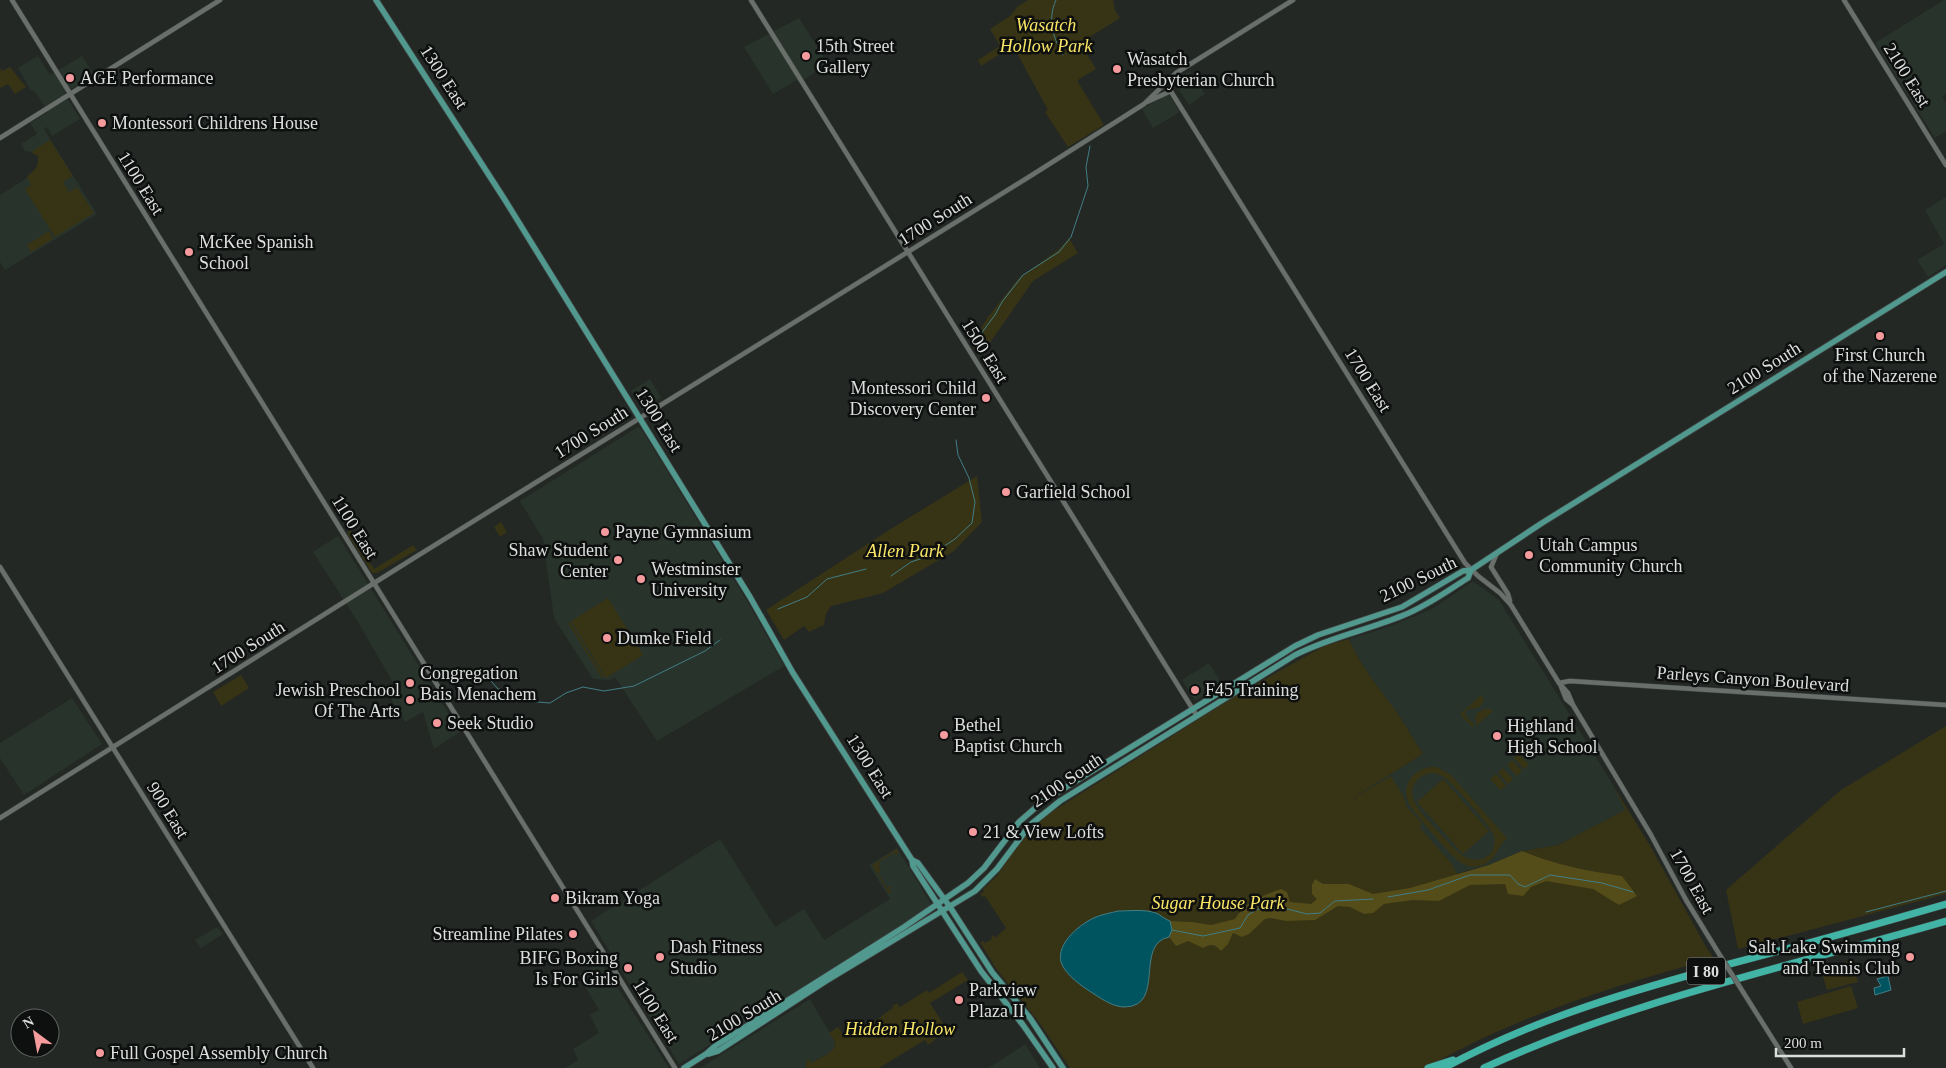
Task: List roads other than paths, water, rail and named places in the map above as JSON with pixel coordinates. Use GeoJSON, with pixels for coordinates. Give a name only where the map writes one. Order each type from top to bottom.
{"type":"FeatureCollection","features":[{"type":"Feature","properties":{"kind":"highway","name":"I 80"},"geometry":{"type":"LineString","coordinates":[[1444,1068],[1472,1053],[1537,1025],[1598,1003],[1684,976],[1946,904]]}},
{"type":"Feature","properties":{"kind":"highway","name":"I 80"},"geometry":{"type":"LineString","coordinates":[[1484,1068],[1530,1046],[1590,1024],[1687,993],[1946,921]]}},
{"type":"Feature","properties":{"kind":"highway"},"geometry":{"type":"LineString","coordinates":[[1428,1068],[1472,1053]]}},
{"type":"Feature","properties":{"kind":"main road","name":"1300 East"},"geometry":{"type":"LineString","coordinates":[[376,0],[505,200],[750,597],[794,673],[912,860],[913,866],[981,971],[1028,1031],[1053,1068]]}},
{"type":"Feature","properties":{"kind":"main road","name":"2100 South"},"geometry":{"type":"LineString","coordinates":[[684,1068],[715,1046],[938,904],[979,874],[1019,822],[1036,806],[1302,642],[1402,606],[1463,571],[1471,570],[1946,272]]}},
{"type":"Feature","properties":{"kind":"main road","name":"2100 South"},"geometry":{"type":"LineString","coordinates":[[706,1054],[718,1051],[821,984],[841,974],[975,891],[987,880],[1025,831],[1047,810],[1308,648],[1395,619],[1418,608],[1468,578],[1471,570]]}},
{"type":"Feature","properties":{"kind":"main road","name":"1300 East"},"geometry":{"type":"LineString","coordinates":[[912,860],[918,863],[950,907],[988,965],[1030,1018],[1063,1068]]}},
{"type":"Feature","properties":{"kind":"main road"},"geometry":{"type":"LineString","coordinates":[[841,974],[846,968],[873,950],[874,946]]}},
{"type":"Feature","properties":{"kind":"main road"},"geometry":{"type":"LineString","coordinates":[[772,1017],[771,1014],[784,1006],[786,1002]]}},
{"type":"Feature","properties":{"kind":"street","name":"1100 East"},"geometry":{"type":"LineString","coordinates":[[12,0],[675,1068]]}},
{"type":"Feature","properties":{"kind":"street"},"geometry":{"type":"LineString","coordinates":[[0,138],[220,0]]}},
{"type":"Feature","properties":{"kind":"street","name":"1500 East"},"geometry":{"type":"LineString","coordinates":[[751,0],[1197,716]]}},
{"type":"Feature","properties":{"kind":"street","name":"1700 South"},"geometry":{"type":"LineString","coordinates":[[0,818],[1144,104],[1176,73],[1293,0]]}},
{"type":"Feature","properties":{"kind":"street","name":"2100 East"},"geometry":{"type":"LineString","coordinates":[[1844,0],[1946,165]]}},
{"type":"Feature","properties":{"kind":"street","name":"1700 East"},"geometry":{"type":"LineString","coordinates":[[1165,82],[1437,519],[1471,570],[1500,593],[1511,605],[1559,683],[1566,690],[1573,705],[1651,834],[1686,900],[1791,1068]]}},
{"type":"Feature","properties":{"kind":"street"},"geometry":{"type":"LineString","coordinates":[[1144,104],[1171,91]]}},
{"type":"Feature","properties":{"kind":"street"},"geometry":{"type":"LineString","coordinates":[[1498,552],[1491,567],[1508,594],[1511,605]]}},
{"type":"Feature","properties":{"kind":"street","name":"900 East"},"geometry":{"type":"LineString","coordinates":[[0,567],[313,1068]]}},
{"type":"Feature","properties":{"kind":"street","name":"Parleys Canyon Boulevard"},"geometry":{"type":"LineString","coordinates":[[1559,683],[1570,681],[1635,684],[1946,705]]}},
{"type":"Feature","properties":{"kind":"water"},"geometry":{"type":"Polygon","coordinates":[[[1118,911],[1156,913],[1170,921],[1172,930],[1169,937],[1159,942],[1153,951],[1148,986],[1144,997],[1137,1004],[1125,1007],[1109,1003],[1070,976],[1063,967],[1060,955],[1066,941],[1077,929],[1099,916],[1118,911]]]}},
{"type":"Feature","properties":{"kind":"water"},"geometry":{"type":"Polygon","coordinates":[[[1888,976],[1891,990],[1875,995],[1874,988],[1881,986],[1877,979],[1888,976]]]}},
{"type":"Feature","properties":{"kind":"waterway"},"geometry":{"type":"LineString","coordinates":[[1056,0],[1053,7],[1052,28],[1056,42],[1063,55]]}},
{"type":"Feature","properties":{"kind":"waterway"},"geometry":{"type":"LineString","coordinates":[[977,339],[1023,275],[1059,252],[1071,237],[1088,186],[1086,167],[1090,146]]}},
{"type":"Feature","properties":{"kind":"waterway"},"geometry":{"type":"LineString","coordinates":[[891,576],[911,562],[929,556],[955,539],[972,523],[975,502],[969,478],[958,455],[956,440]]}},
{"type":"Feature","properties":{"kind":"waterway"},"geometry":{"type":"LineString","coordinates":[[778,609],[807,597],[827,579],[866,569]]}},
{"type":"Feature","properties":{"kind":"waterway"},"geometry":{"type":"LineString","coordinates":[[486,675],[498,689],[504,690],[510,696],[525,701],[550,703],[566,693],[583,687],[604,691],[634,686],[705,651],[720,640]]}},
{"type":"Feature","properties":{"kind":"waterway"},"geometry":{"type":"LineString","coordinates":[[1388,897],[1428,890],[1470,875],[1510,875],[1518,884],[1525,887],[1550,875],[1602,883],[1633,892]]}},
{"type":"Feature","properties":{"kind":"waterway"},"geometry":{"type":"LineString","coordinates":[[1866,912],[1946,891]]}},
{"type":"Feature","properties":{"kind":"waterway"},"geometry":{"type":"LineString","coordinates":[[1172,930],[1203,936],[1240,928],[1248,915],[1258,909],[1287,909],[1307,914],[1320,913],[1335,901],[1373,899]]}},
{"type":"Feature","properties":{"kind":"place","name":"15th Street Gallery"},"geometry":{"type":"Point","coordinates":[806,56]}},
{"type":"Feature","properties":{"kind":"place","name":"Wasatch Presbyterian Church"},"geometry":{"type":"Point","coordinates":[1117,69]}},
{"type":"Feature","properties":{"kind":"place","name":"AGE Performance"},"geometry":{"type":"Point","coordinates":[70,78]}},
{"type":"Feature","properties":{"kind":"place","name":"Montessori Childrens House"},"geometry":{"type":"Point","coordinates":[102,123]}},
{"type":"Feature","properties":{"kind":"place","name":"McKee Spanish School"},"geometry":{"type":"Point","coordinates":[189,252]}},
{"type":"Feature","properties":{"kind":"place","name":"First Church of the Nazerene"},"geometry":{"type":"Point","coordinates":[1880,336]}},
{"type":"Feature","properties":{"kind":"place","name":"Montessori Child Discovery Center"},"geometry":{"type":"Point","coordinates":[986,398]}},
{"type":"Feature","properties":{"kind":"place","name":"Garfield School"},"geometry":{"type":"Point","coordinates":[1006,492]}},
{"type":"Feature","properties":{"kind":"place","name":"Payne Gymnasium"},"geometry":{"type":"Point","coordinates":[605,532]}},
{"type":"Feature","properties":{"kind":"place","name":"Utah Campus Community Church"},"geometry":{"type":"Point","coordinates":[1529,555]}},
{"type":"Feature","properties":{"kind":"place","name":"Shaw Student Center"},"geometry":{"type":"Point","coordinates":[618,560]}},
{"type":"Feature","properties":{"kind":"place","name":"Westminster University"},"geometry":{"type":"Point","coordinates":[641,579]}},
{"type":"Feature","properties":{"kind":"place","name":"Dumke Field"},"geometry":{"type":"Point","coordinates":[607,638]}},
{"type":"Feature","properties":{"kind":"place","name":"Congregation Bais Menachem"},"geometry":{"type":"Point","coordinates":[410,683]}},
{"type":"Feature","properties":{"kind":"place","name":"F45 Training"},"geometry":{"type":"Point","coordinates":[1195,690]}},
{"type":"Feature","properties":{"kind":"place","name":"Jewish Preschool Of The Arts"},"geometry":{"type":"Point","coordinates":[410,700]}},
{"type":"Feature","properties":{"kind":"place","name":"Seek Studio"},"geometry":{"type":"Point","coordinates":[437,723]}},
{"type":"Feature","properties":{"kind":"place","name":"Bethel Baptist Church"},"geometry":{"type":"Point","coordinates":[944,735]}},
{"type":"Feature","properties":{"kind":"place","name":"Highland High School"},"geometry":{"type":"Point","coordinates":[1497,736]}},
{"type":"Feature","properties":{"kind":"place","name":"21 & View Lofts"},"geometry":{"type":"Point","coordinates":[973,832]}},
{"type":"Feature","properties":{"kind":"place","name":"Bikram Yoga"},"geometry":{"type":"Point","coordinates":[555,898]}},
{"type":"Feature","properties":{"kind":"place","name":"Streamline Pilates"},"geometry":{"type":"Point","coordinates":[573,934]}},
{"type":"Feature","properties":{"kind":"place","name":"Dash Fitness Studio"},"geometry":{"type":"Point","coordinates":[660,957]}},
{"type":"Feature","properties":{"kind":"place","name":"Salt Lake Swimming and Tennis Club"},"geometry":{"type":"Point","coordinates":[1910,957]}},
{"type":"Feature","properties":{"kind":"place","name":"BIFG Boxing Is For Girls"},"geometry":{"type":"Point","coordinates":[628,968]}},
{"type":"Feature","properties":{"kind":"place","name":"Parkview Plaza II"},"geometry":{"type":"Point","coordinates":[959,1000]}},
{"type":"Feature","properties":{"kind":"place","name":"Full Gospel Assembly Church"},"geometry":{"type":"Point","coordinates":[100,1053]}},
{"type":"Feature","properties":{"kind":"park label","name":"Wasatch Hollow Park"},"geometry":{"type":"Point","coordinates":[1046,35]}},
{"type":"Feature","properties":{"kind":"park label","name":"Allen Park"},"geometry":{"type":"Point","coordinates":[905,551]}},
{"type":"Feature","properties":{"kind":"park label","name":"Sugar House Park"},"geometry":{"type":"Point","coordinates":[1218,903]}},
{"type":"Feature","properties":{"kind":"park label","name":"Hidden Hollow"},"geometry":{"type":"Point","coordinates":[900,1029]}}]}
